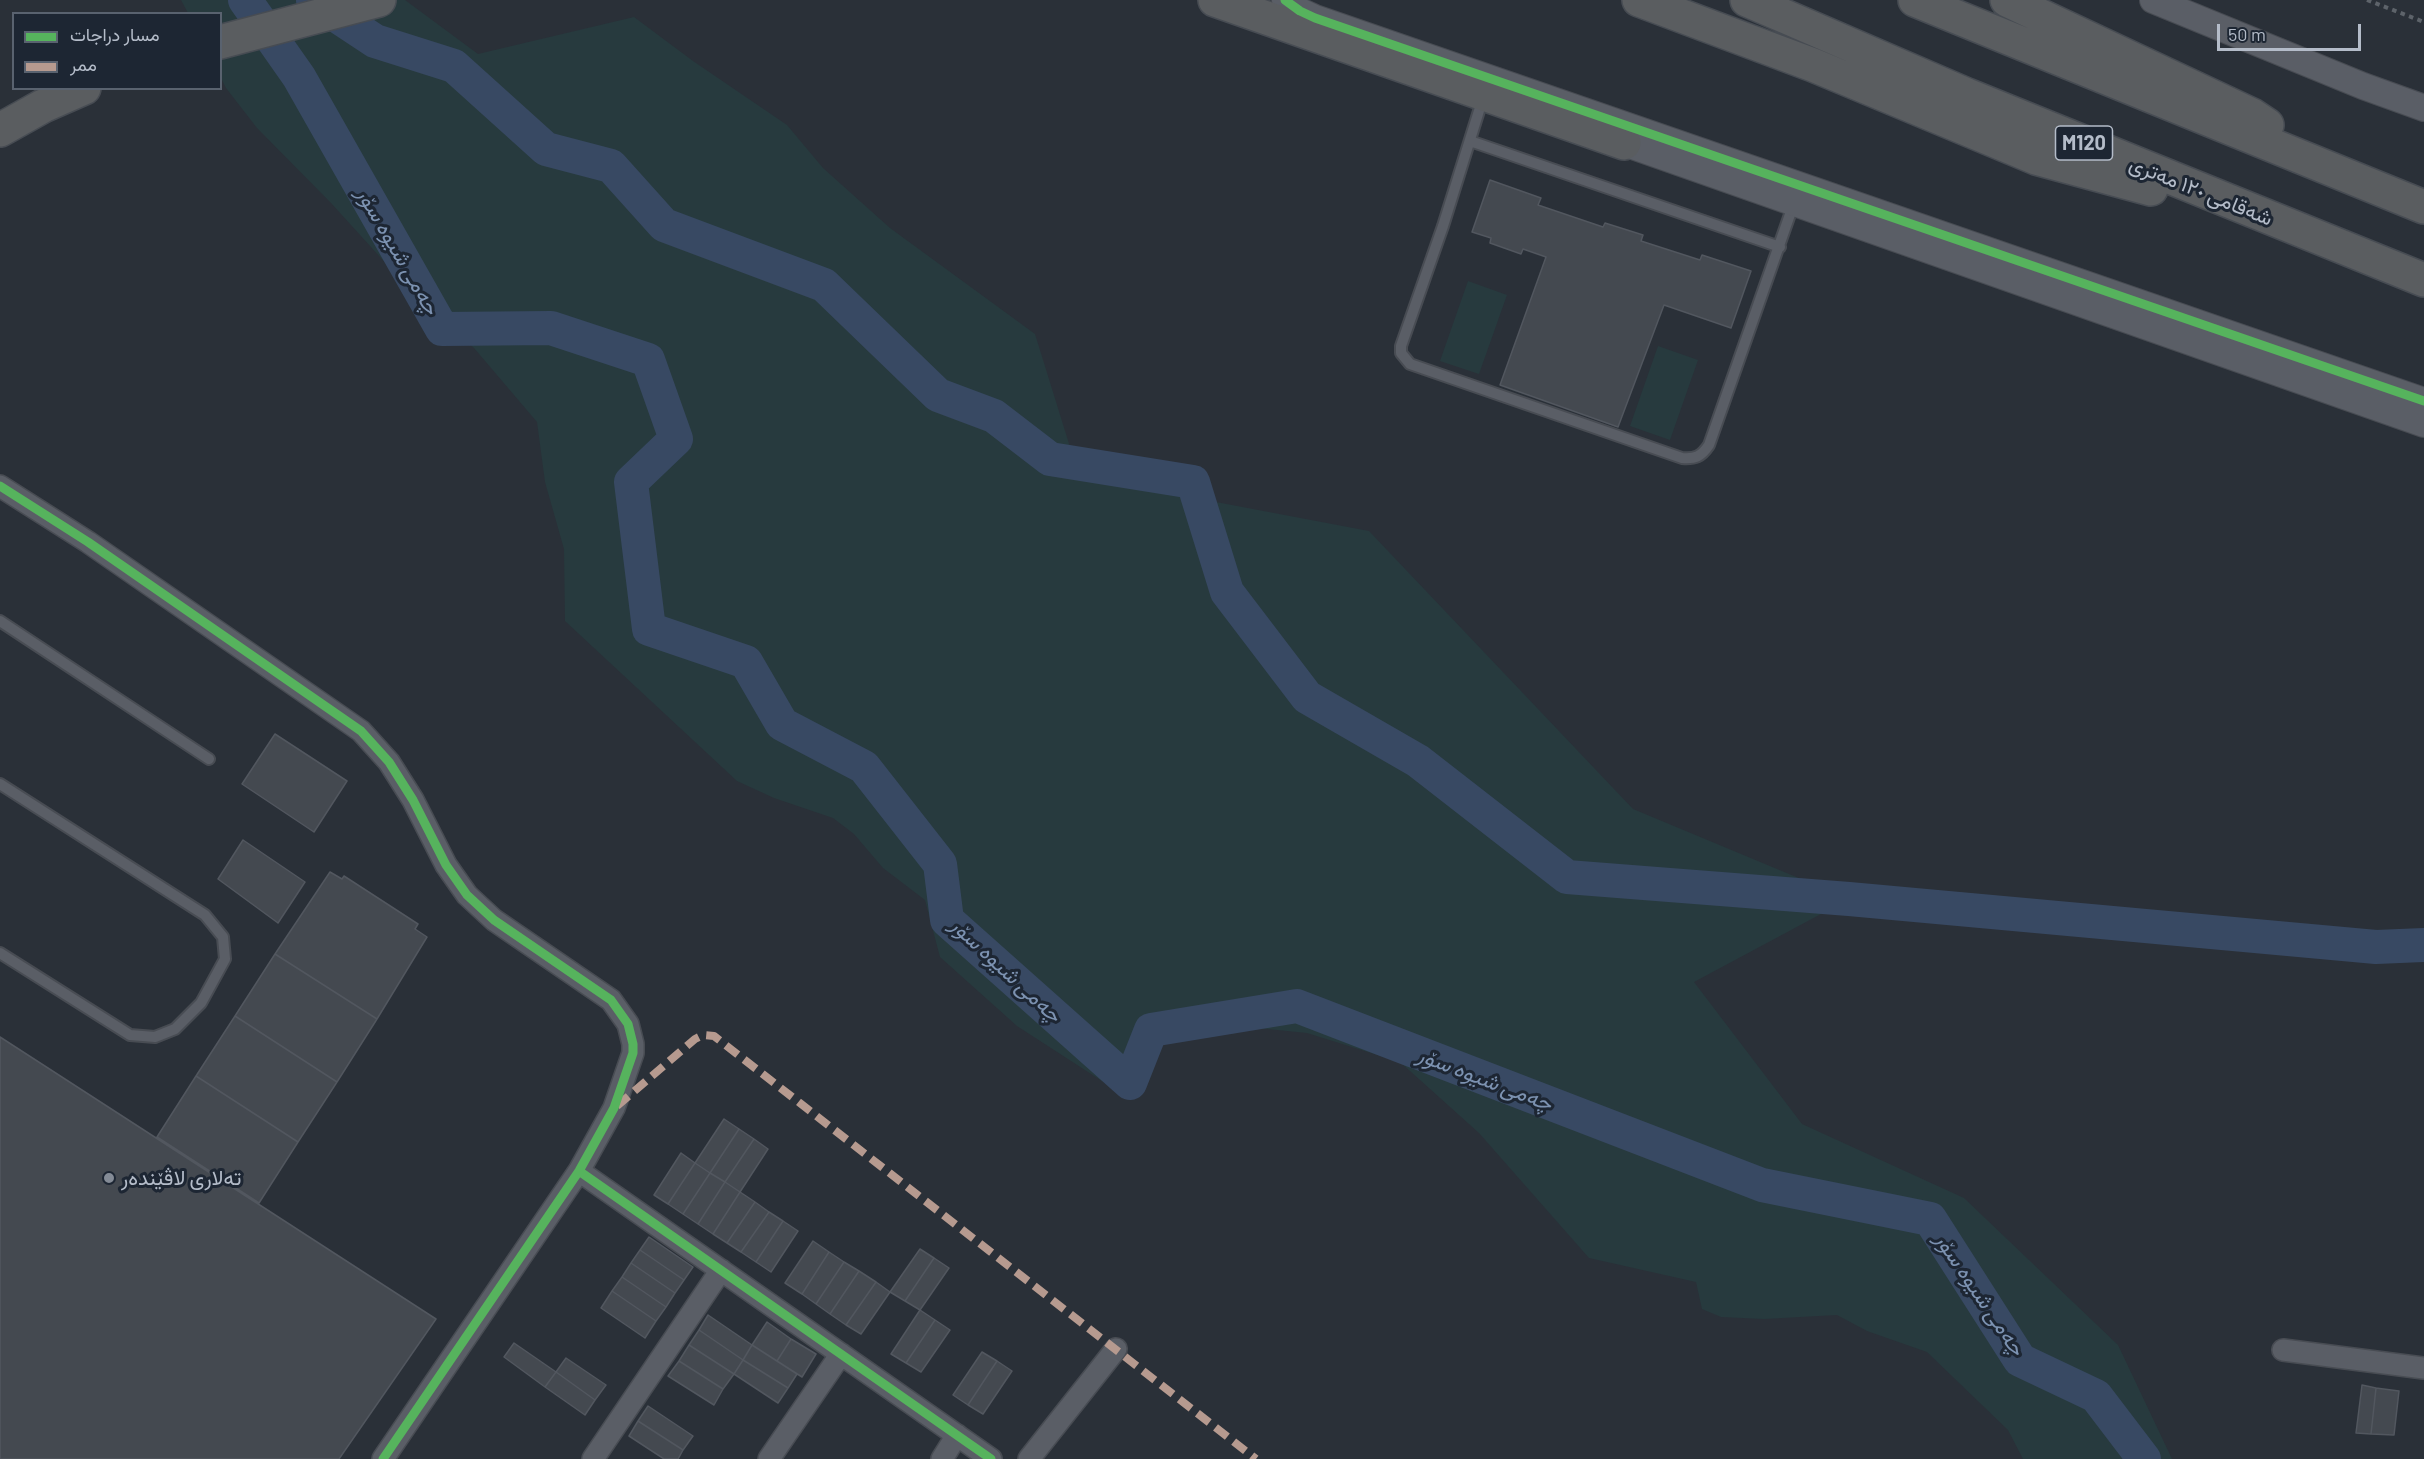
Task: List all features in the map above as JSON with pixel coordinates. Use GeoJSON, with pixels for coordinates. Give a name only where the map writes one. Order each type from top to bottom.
{"type":"FeatureCollection","features":[{"type":"Feature","properties":{"kind":"highway"},"geometry":{"type":"LineString","coordinates":[[222,41],[379,0]]}},
{"type":"Feature","properties":{"kind":"highway"},"geometry":{"type":"LineString","coordinates":[[1215,0],[1624,143]]}},
{"type":"Feature","properties":{"kind":"highway"},"geometry":{"type":"LineString","coordinates":[[1639,0],[1812,65]]}},
{"type":"Feature","properties":{"kind":"highway"},"geometry":{"type":"LineString","coordinates":[[1666,0],[1812,65],[2036,158],[2287,226]]}},
{"type":"Feature","properties":{"kind":"highway","name":"شەقامی ١٢٠ مەتری"},"geometry":{"type":"LineString","coordinates":[[1747,0],[1967,95],[2423,280]]}},
{"type":"Feature","properties":{"kind":"highway"},"geometry":{"type":"LineString","coordinates":[[1916,0],[2424,207]]}},
{"type":"Feature","properties":{"kind":"highway"},"geometry":{"type":"LineString","coordinates":[[2007,0],[2252,115],[2332,171]]}},
{"type":"Feature","properties":{"kind":"highway"},"geometry":{"type":"LineString","coordinates":[[0,130],[43,106],[79,90]]}},
{"type":"Feature","properties":{"kind":"street"},"geometry":{"type":"LineString","coordinates":[[1286,0],[1300,11],[1315,18],[2424,401]]}},
{"type":"Feature","properties":{"kind":"street"},"geometry":{"type":"LineString","coordinates":[[2153,0],[2363,86],[2424,108]]}},
{"type":"Feature","properties":{"kind":"street"},"geometry":{"type":"LineString","coordinates":[[1624,143],[2424,424]]}},
{"type":"Feature","properties":{"kind":"street"},"geometry":{"type":"LineString","coordinates":[[0,486],[88,542],[361,730],[376,746],[413,800],[446,865],[467,895],[494,920],[618,1007],[628,1024],[633,1053],[615,1108],[579,1171],[383,1459]]}},
{"type":"Feature","properties":{"kind":"street"},"geometry":{"type":"LineString","coordinates":[[579,1171],[991,1459]]}},
{"type":"Feature","properties":{"kind":"street"},"geometry":{"type":"LineString","coordinates":[[593,1459],[721,1270]]}},
{"type":"Feature","properties":{"kind":"street"},"geometry":{"type":"LineString","coordinates":[[1029,1459],[1116,1349]]}},
{"type":"Feature","properties":{"kind":"street"},"geometry":{"type":"LineString","coordinates":[[2283,1350],[2424,1368]]}},
{"type":"Feature","properties":{"kind":"street"},"geometry":{"type":"LineString","coordinates":[[769,1459],[841,1354]]}},
{"type":"Feature","properties":{"kind":"street"},"geometry":{"type":"LineString","coordinates":[[942,1459],[957,1435]]}},
{"type":"Feature","properties":{"kind":"lane"},"geometry":{"type":"LineString","coordinates":[[1484,94],[1401,346],[1404,358],[1410,364],[1682,458],[1693,459],[1703,455],[1709,445],[1794,203]]}},
{"type":"Feature","properties":{"kind":"lane"},"geometry":{"type":"LineString","coordinates":[[1470,141],[1780,247]]}},
{"type":"Feature","properties":{"kind":"lane"},"geometry":{"type":"LineString","coordinates":[[0,621],[209,759]]}},
{"type":"Feature","properties":{"kind":"lane"},"geometry":{"type":"LineString","coordinates":[[0,784],[206,915],[223,937],[225,959],[201,1003],[175,1029],[154,1037],[130,1035],[0,953]]}},
{"type":"Feature","properties":{"kind":"path"},"geometry":{"type":"LineString","coordinates":[[2367,0],[2424,21]]}},
{"type":"Feature","properties":{"kind":"green space"},"geometry":{"type":"Polygon","coordinates":[[[181,0],[405,0],[478,54],[634,17],[693,61],[787,125],[823,168],[890,228],[1035,334],[1079,476],[1369,531],[1633,809],[1849,899],[1694,982],[1802,1124],[1964,1198],[2118,1345],[2172,1459],[2023,1459],[2008,1430],[1927,1352],[1867,1331],[1837,1315],[1764,1319],[1721,1317],[1702,1309],[1696,1282],[1589,1258],[1479,1133],[1400,1062],[1307,1033],[1188,1021],[1105,1083],[1017,1026],[940,957],[925,900],[883,868],[854,834],[833,818],[774,798],[737,781],[565,621],[564,549],[545,482],[537,422],[474,348],[400,279],[331,203],[257,128],[226,88],[222,80],[222,12],[187,12],[181,0]]]}},
{"type":"Feature","properties":{"kind":"green space"},"geometry":{"type":"Polygon","coordinates":[[[1468,281],[1507,295],[1479,374],[1440,361],[1468,281]]]}},
{"type":"Feature","properties":{"kind":"green space"},"geometry":{"type":"Polygon","coordinates":[[[1658,346],[1698,360],[1670,440],[1630,426],[1658,346]]]}},
{"type":"Feature","properties":{"kind":"building"},"geometry":{"type":"Polygon","coordinates":[[[1490,180],[1541,198],[1538,205],[1603,227],[1605,223],[1643,235],[1641,241],[1700,260],[1702,255],[1751,271],[1731,328],[1664,305],[1618,427],[1500,385],[1546,257],[1523,249],[1521,254],[1490,243],[1491,238],[1472,232],[1490,180]]]}},
{"type":"Feature","properties":{"kind":"building"},"geometry":{"type":"Polygon","coordinates":[[[275,734],[347,781],[314,832],[242,784],[275,734]]]}},
{"type":"Feature","properties":{"kind":"building"},"geometry":{"type":"Polygon","coordinates":[[[243,840],[305,882],[278,923],[218,879],[243,840]]]}},
{"type":"Feature","properties":{"kind":"building"},"geometry":{"type":"Polygon","coordinates":[[[330,872],[342,879],[344,876],[418,924],[415,929],[427,937],[377,1019],[275,954],[330,872]]]}},
{"type":"Feature","properties":{"kind":"building"},"geometry":{"type":"Polygon","coordinates":[[[275,954],[377,1019],[337,1082],[235,1016],[275,954]]]}},
{"type":"Feature","properties":{"kind":"building"},"geometry":{"type":"Polygon","coordinates":[[[235,1016],[337,1082],[298,1142],[196,1076],[235,1016]]]}},
{"type":"Feature","properties":{"kind":"building","name":"تەلاری لاڤێندەر"},"geometry":{"type":"Polygon","coordinates":[[[0,1037],[436,1319],[339,1459],[0,1459],[0,1037]]]}},
{"type":"Feature","properties":{"kind":"building"},"geometry":{"type":"Polygon","coordinates":[[[196,1076],[298,1142],[259,1203],[157,1137],[196,1076]]]}},
{"type":"Feature","properties":{"kind":"building"},"geometry":{"type":"Polygon","coordinates":[[[724,1119],[739,1129],[710,1173],[695,1163],[724,1119]]]}},
{"type":"Feature","properties":{"kind":"building"},"geometry":{"type":"Polygon","coordinates":[[[739,1129],[754,1139],[725,1182],[710,1173],[739,1129]]]}},
{"type":"Feature","properties":{"kind":"building"},"geometry":{"type":"Polygon","coordinates":[[[754,1139],[768,1149],[740,1192],[725,1182],[754,1139]]]}},
{"type":"Feature","properties":{"kind":"building"},"geometry":{"type":"Polygon","coordinates":[[[681,1153],[695,1163],[668,1204],[654,1195],[681,1153]]]}},
{"type":"Feature","properties":{"kind":"building"},"geometry":{"type":"Polygon","coordinates":[[[695,1163],[710,1173],[683,1214],[668,1204],[695,1163]]]}},
{"type":"Feature","properties":{"kind":"building"},"geometry":{"type":"Polygon","coordinates":[[[710,1173],[725,1182],[698,1224],[683,1214],[710,1173]]]}},
{"type":"Feature","properties":{"kind":"building"},"geometry":{"type":"Polygon","coordinates":[[[725,1182],[740,1192],[713,1234],[698,1224],[725,1182]]]}},
{"type":"Feature","properties":{"kind":"building"},"geometry":{"type":"Polygon","coordinates":[[[740,1192],[755,1202],[727,1243],[713,1234],[740,1192]]]}},
{"type":"Feature","properties":{"kind":"building"},"geometry":{"type":"Polygon","coordinates":[[[755,1202],[769,1212],[741,1252],[727,1243],[755,1202]]]}},
{"type":"Feature","properties":{"kind":"building"},"geometry":{"type":"Polygon","coordinates":[[[769,1212],[783,1221],[756,1262],[741,1252],[769,1212]]]}},
{"type":"Feature","properties":{"kind":"building"},"geometry":{"type":"Polygon","coordinates":[[[783,1221],[798,1231],[771,1272],[756,1262],[783,1221]]]}},
{"type":"Feature","properties":{"kind":"building"},"geometry":{"type":"Polygon","coordinates":[[[649,1237],[693,1267],[684,1280],[640,1250],[649,1237]]]}},
{"type":"Feature","properties":{"kind":"building"},"geometry":{"type":"Polygon","coordinates":[[[813,1241],[829,1252],[802,1294],[785,1283],[813,1241]]]}},
{"type":"Feature","properties":{"kind":"building"},"geometry":{"type":"Polygon","coordinates":[[[920,1249],[934,1258],[905,1301],[890,1292],[920,1249]]]}},
{"type":"Feature","properties":{"kind":"building"},"geometry":{"type":"Polygon","coordinates":[[[640,1250],[684,1280],[675,1293],[631,1263],[640,1250]]]}},
{"type":"Feature","properties":{"kind":"building"},"geometry":{"type":"Polygon","coordinates":[[[829,1252],[844,1262],[816,1304],[802,1294],[829,1252]]]}},
{"type":"Feature","properties":{"kind":"building"},"geometry":{"type":"Polygon","coordinates":[[[934,1258],[949,1268],[920,1310],[905,1301],[934,1258]]]}},
{"type":"Feature","properties":{"kind":"building"},"geometry":{"type":"Polygon","coordinates":[[[844,1262],[859,1271],[830,1314],[816,1304],[844,1262]]]}},
{"type":"Feature","properties":{"kind":"building"},"geometry":{"type":"Polygon","coordinates":[[[631,1263],[675,1293],[666,1307],[622,1277],[631,1263]]]}},
{"type":"Feature","properties":{"kind":"building"},"geometry":{"type":"Polygon","coordinates":[[[859,1271],[876,1282],[846,1325],[830,1314],[859,1271]]]}},
{"type":"Feature","properties":{"kind":"building"},"geometry":{"type":"Polygon","coordinates":[[[622,1277],[666,1307],[656,1321],[612,1291],[622,1277]]]}},
{"type":"Feature","properties":{"kind":"building"},"geometry":{"type":"Polygon","coordinates":[[[876,1282],[890,1292],[861,1334],[846,1325],[876,1282]]]}},
{"type":"Feature","properties":{"kind":"building"},"geometry":{"type":"Polygon","coordinates":[[[612,1291],[656,1321],[645,1338],[601,1308],[612,1291]]]}},
{"type":"Feature","properties":{"kind":"building"},"geometry":{"type":"Polygon","coordinates":[[[920,1310],[935,1320],[906,1363],[891,1354],[920,1310]]]}},
{"type":"Feature","properties":{"kind":"building"},"geometry":{"type":"Polygon","coordinates":[[[708,1315],[752,1345],[743,1360],[699,1330],[708,1315]]]}},
{"type":"Feature","properties":{"kind":"building"},"geometry":{"type":"Polygon","coordinates":[[[935,1320],[950,1330],[921,1372],[906,1363],[935,1320]]]}},
{"type":"Feature","properties":{"kind":"building"},"geometry":{"type":"Polygon","coordinates":[[[767,1322],[791,1339],[777,1361],[752,1345],[767,1322]]]}},
{"type":"Feature","properties":{"kind":"building"},"geometry":{"type":"Polygon","coordinates":[[[699,1330],[743,1360],[734,1374],[689,1345],[699,1330]]]}},
{"type":"Feature","properties":{"kind":"building"},"geometry":{"type":"Polygon","coordinates":[[[791,1339],[816,1354],[802,1377],[777,1361],[791,1339]]]}},
{"type":"Feature","properties":{"kind":"building"},"geometry":{"type":"Polygon","coordinates":[[[514,1343],[556,1372],[545,1387],[504,1357],[514,1343]]]}},
{"type":"Feature","properties":{"kind":"building"},"geometry":{"type":"Polygon","coordinates":[[[689,1345],[734,1374],[723,1389],[679,1361],[689,1345]]]}},
{"type":"Feature","properties":{"kind":"building"},"geometry":{"type":"Polygon","coordinates":[[[752,1345],[797,1374],[788,1388],[743,1360],[752,1345]]]}},
{"type":"Feature","properties":{"kind":"building"},"geometry":{"type":"Polygon","coordinates":[[[982,1352],[997,1361],[968,1405],[953,1395],[982,1352]]]}},
{"type":"Feature","properties":{"kind":"building"},"geometry":{"type":"Polygon","coordinates":[[[566,1358],[606,1385],[595,1400],[556,1372],[566,1358]]]}},
{"type":"Feature","properties":{"kind":"building"},"geometry":{"type":"Polygon","coordinates":[[[743,1360],[788,1388],[778,1403],[734,1374],[743,1360]]]}},
{"type":"Feature","properties":{"kind":"building"},"geometry":{"type":"Polygon","coordinates":[[[679,1361],[723,1389],[714,1405],[668,1376],[679,1361]]]}},
{"type":"Feature","properties":{"kind":"building"},"geometry":{"type":"Polygon","coordinates":[[[997,1361],[1012,1371],[983,1414],[968,1405],[997,1361]]]}},
{"type":"Feature","properties":{"kind":"building"},"geometry":{"type":"Polygon","coordinates":[[[556,1372],[595,1400],[585,1415],[545,1387],[556,1372]]]}},
{"type":"Feature","properties":{"kind":"building"},"geometry":{"type":"Polygon","coordinates":[[[2362,1385],[2376,1388],[2371,1434],[2356,1433],[2362,1385]]]}},
{"type":"Feature","properties":{"kind":"building"},"geometry":{"type":"Polygon","coordinates":[[[2376,1388],[2399,1391],[2394,1435],[2371,1434],[2376,1388]]]}},
{"type":"Feature","properties":{"kind":"building"},"geometry":{"type":"Polygon","coordinates":[[[648,1406],[693,1436],[683,1450],[638,1421],[648,1406]]]}},
{"type":"Feature","properties":{"kind":"building"},"geometry":{"type":"Polygon","coordinates":[[[638,1421],[683,1450],[678,1459],[664,1459],[629,1436],[638,1421]]]}},
{"type":"Feature","properties":{"kind":"waterway","name":"چەمی شیوە سۆر"},"geometry":{"type":"LineString","coordinates":[[245,0],[299,77],[442,329],[551,328],[648,360],[676,439],[631,482],[649,629],[746,662],[782,724],[864,767],[940,864],[947,920],[1130,1083],[1151,1030],[1297,1006],[1762,1185],[1930,1219],[2020,1360],[2096,1396],[2144,1459]]}},
{"type":"Feature","properties":{"kind":"waterway"},"geometry":{"type":"LineString","coordinates":[[313,0],[375,41],[454,66],[546,149],[611,166],[664,225],[824,285],[938,395],[994,416],[1050,459],[1193,482],[1227,592],[1307,697],[1418,761],[1567,877],[1849,899],[2376,947],[2424,945]]}},
{"type":"Feature","properties":{"kind":"marked path"},"geometry":{"type":"LineString","coordinates":[[617,1106],[695,1039],[703,1035],[714,1036],[1256,1459]]}},
{"type":"Feature","properties":{"kind":"cycle path"},"geometry":{"type":"LineString","coordinates":[[1285,0],[1315,18],[2424,401]]}},
{"type":"Feature","properties":{"kind":"cycle path"},"geometry":{"type":"LineString","coordinates":[[0,486],[88,542],[361,731],[389,762],[413,800],[446,865],[467,895],[494,920],[611,1000],[628,1024],[633,1053],[614,1108],[579,1171],[383,1459]]}},
{"type":"Feature","properties":{"kind":"cycle path"},"geometry":{"type":"LineString","coordinates":[[579,1171],[991,1459]]}},
{"type":"Feature","properties":{"kind":"place","name":"تەلاری لاڤێندەر"},"geometry":{"type":"Point","coordinates":[109,1178]}}]}
